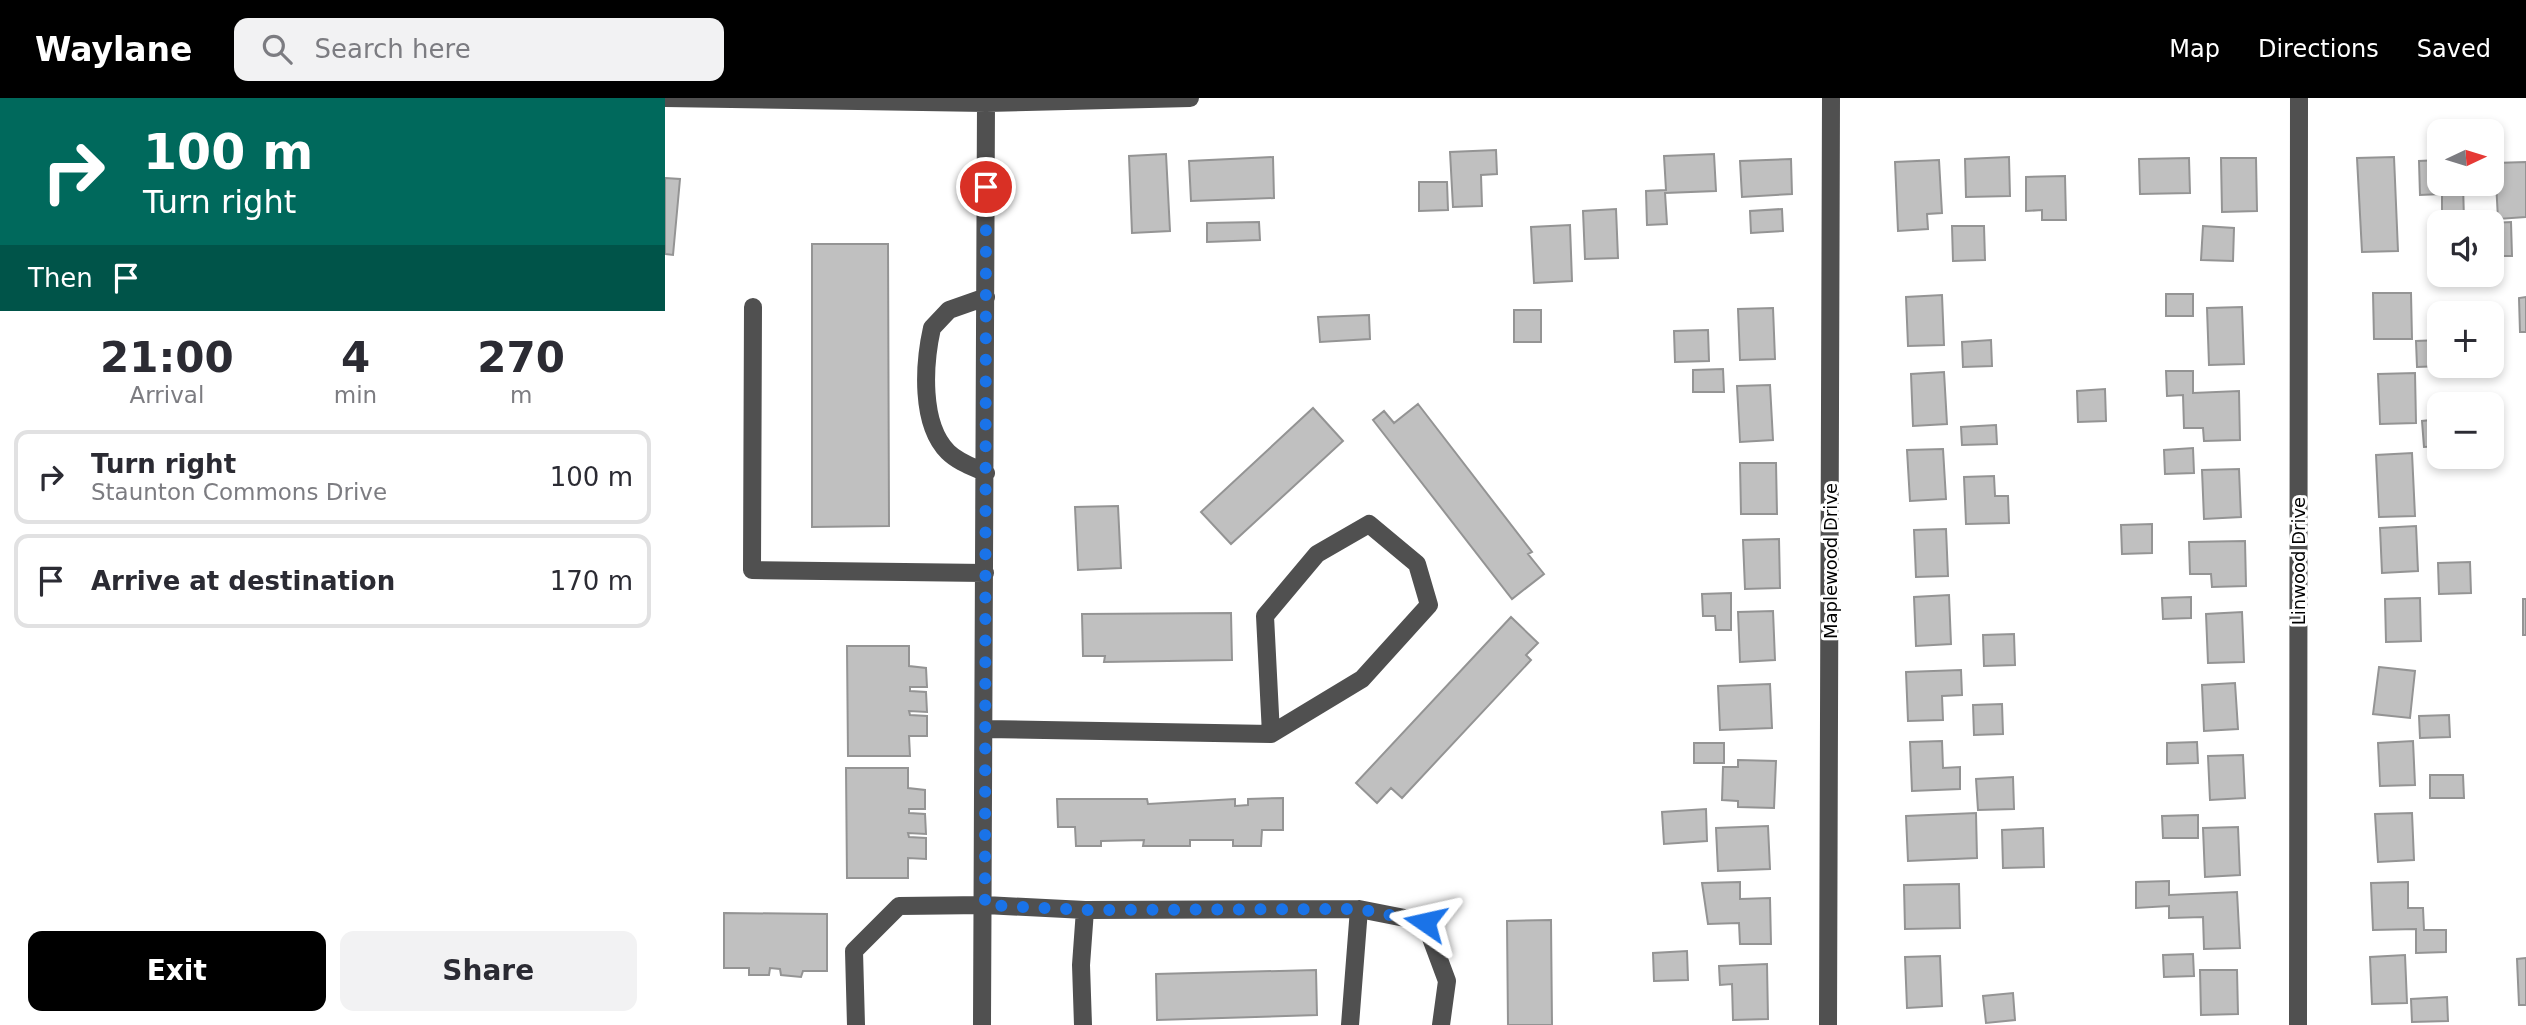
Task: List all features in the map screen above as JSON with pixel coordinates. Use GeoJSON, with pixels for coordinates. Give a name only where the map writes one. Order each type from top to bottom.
{"type":"FeatureCollection","features":[{"type":"Feature","properties":{"kind":"street"},"geometry":{"type":"LineString","coordinates":[[665,98],[986,103],[1190,98]]}},
{"type":"Feature","properties":{"kind":"street","name":"Maplewood Drive"},"geometry":{"type":"LineString","coordinates":[[1828,1025],[1832,98]]}},
{"type":"Feature","properties":{"kind":"street","name":"Linwood Drive"},"geometry":{"type":"LineString","coordinates":[[2298,1025],[2299,98]]}},
{"type":"Feature","properties":{"kind":"street"},"geometry":{"type":"LineString","coordinates":[[982,1025],[985,905],[986,103]]}},
{"type":"Feature","properties":{"kind":"street"},"geometry":{"type":"LineString","coordinates":[[986,297],[949,310],[932,328],[927,408],[932,429],[948,453],[986,473]]}},
{"type":"Feature","properties":{"kind":"street"},"geometry":{"type":"LineString","coordinates":[[753,307],[752,570],[985,573]]}},
{"type":"Feature","properties":{"kind":"street"},"geometry":{"type":"LineString","coordinates":[[985,729],[1271,734],[1362,679],[1429,605],[1417,564],[1369,524],[1317,554],[1265,616],[1271,734]]}},
{"type":"Feature","properties":{"kind":"street"},"geometry":{"type":"LineString","coordinates":[[856,1025],[854,951],[899,906],[985,905],[1085,910],[1359,909],[1425,922],[1447,981],[1441,1025]]}},
{"type":"Feature","properties":{"kind":"street"},"geometry":{"type":"LineString","coordinates":[[1350,1025],[1359,909]]}},
{"type":"Feature","properties":{"kind":"street"},"geometry":{"type":"LineString","coordinates":[[1083,1025],[1081,965],[1085,910]]}},
{"type":"Feature","properties":{"kind":"building"},"geometry":{"type":"Polygon","coordinates":[[[1496,150],[1497,174],[1481,175],[1482,206],[1453,207],[1450,152],[1496,150]]]}},
{"type":"Feature","properties":{"kind":"building"},"geometry":{"type":"Polygon","coordinates":[[[1166,154],[1170,231],[1132,233],[1129,156],[1166,154]]]}},
{"type":"Feature","properties":{"kind":"building"},"geometry":{"type":"Polygon","coordinates":[[[1714,154],[1716,191],[1665,193],[1667,224],[1647,225],[1646,191],[1666,190],[1664,156],[1714,154]]]}},
{"type":"Feature","properties":{"kind":"building"},"geometry":{"type":"Polygon","coordinates":[[[1273,157],[1274,198],[1191,201],[1189,161],[1273,157]]]}},
{"type":"Feature","properties":{"kind":"building"},"geometry":{"type":"Polygon","coordinates":[[[2009,157],[2010,196],[1966,197],[1965,159],[2009,157]]]}},
{"type":"Feature","properties":{"kind":"building"},"geometry":{"type":"Polygon","coordinates":[[[2394,157],[2398,251],[2362,252],[2357,158],[2394,157]]]}},
{"type":"Feature","properties":{"kind":"building"},"geometry":{"type":"Polygon","coordinates":[[[2189,158],[2190,193],[2140,194],[2139,159],[2189,158]]]}},
{"type":"Feature","properties":{"kind":"building"},"geometry":{"type":"Polygon","coordinates":[[[2221,158],[2256,158],[2257,211],[2222,212],[2221,158]]]}},
{"type":"Feature","properties":{"kind":"building"},"geometry":{"type":"Polygon","coordinates":[[[1791,159],[1792,194],[1742,197],[1740,161],[1791,159]]]}},
{"type":"Feature","properties":{"kind":"building"},"geometry":{"type":"Polygon","coordinates":[[[1939,160],[1942,213],[1927,214],[1928,229],[1898,231],[1895,162],[1939,160]]]}},
{"type":"Feature","properties":{"kind":"building"},"geometry":{"type":"Polygon","coordinates":[[[2419,161],[2427,161],[2427,195],[2420,195],[2419,161]]]}},
{"type":"Feature","properties":{"kind":"building"},"geometry":{"type":"Polygon","coordinates":[[[2526,162],[2526,217],[2504,219],[2504,210],[2498,210],[2497,196],[2504,196],[2504,163],[2526,162]]]}},
{"type":"Feature","properties":{"kind":"building"},"geometry":{"type":"Polygon","coordinates":[[[2065,176],[2066,220],[2042,220],[2042,210],[2026,211],[2026,177],[2065,176]]]}},
{"type":"Feature","properties":{"kind":"building"},"geometry":{"type":"Polygon","coordinates":[[[665,178],[680,179],[673,255],[665,254],[665,178]]]}},
{"type":"Feature","properties":{"kind":"building"},"geometry":{"type":"Polygon","coordinates":[[[1419,182],[1447,182],[1448,210],[1419,211],[1419,182]]]}},
{"type":"Feature","properties":{"kind":"building"},"geometry":{"type":"Polygon","coordinates":[[[2442,196],[2463,196],[2464,210],[2442,210],[2442,196]]]}},
{"type":"Feature","properties":{"kind":"building"},"geometry":{"type":"Polygon","coordinates":[[[1616,209],[1618,258],[1585,259],[1583,211],[1616,209]]]}},
{"type":"Feature","properties":{"kind":"building"},"geometry":{"type":"Polygon","coordinates":[[[1782,209],[1783,231],[1751,233],[1750,211],[1782,209]]]}},
{"type":"Feature","properties":{"kind":"building"},"geometry":{"type":"Polygon","coordinates":[[[1259,222],[1260,240],[1207,242],[1207,223],[1259,222]]]}},
{"type":"Feature","properties":{"kind":"building"},"geometry":{"type":"Polygon","coordinates":[[[2504,222],[2511,222],[2512,256],[2504,256],[2504,222]]]}},
{"type":"Feature","properties":{"kind":"building"},"geometry":{"type":"Polygon","coordinates":[[[1570,225],[1572,281],[1534,283],[1531,227],[1570,225]]]}},
{"type":"Feature","properties":{"kind":"building"},"geometry":{"type":"Polygon","coordinates":[[[1952,226],[1984,226],[1985,260],[1953,261],[1952,226]]]}},
{"type":"Feature","properties":{"kind":"building"},"geometry":{"type":"Polygon","coordinates":[[[2203,226],[2234,228],[2233,261],[2201,260],[2203,226]]]}},
{"type":"Feature","properties":{"kind":"building"},"geometry":{"type":"Polygon","coordinates":[[[812,244],[888,244],[889,526],[812,527],[812,244]]]}},
{"type":"Feature","properties":{"kind":"building"},"geometry":{"type":"Polygon","coordinates":[[[2373,293],[2411,293],[2412,339],[2374,339],[2373,293]]]}},
{"type":"Feature","properties":{"kind":"building"},"geometry":{"type":"Polygon","coordinates":[[[2166,294],[2193,294],[2193,316],[2166,316],[2166,294]]]}},
{"type":"Feature","properties":{"kind":"building"},"geometry":{"type":"Polygon","coordinates":[[[1942,295],[1944,345],[1908,346],[1906,297],[1942,295]]]}},
{"type":"Feature","properties":{"kind":"building"},"geometry":{"type":"Polygon","coordinates":[[[2526,297],[2526,332],[2520,332],[2519,298],[2526,297]]]}},
{"type":"Feature","properties":{"kind":"building"},"geometry":{"type":"Polygon","coordinates":[[[2242,307],[2244,364],[2209,365],[2207,308],[2242,307]]]}},
{"type":"Feature","properties":{"kind":"building"},"geometry":{"type":"Polygon","coordinates":[[[1773,308],[1775,359],[1740,360],[1738,309],[1773,308]]]}},
{"type":"Feature","properties":{"kind":"building"},"geometry":{"type":"Polygon","coordinates":[[[1514,310],[1541,310],[1541,342],[1514,342],[1514,310]]]}},
{"type":"Feature","properties":{"kind":"building"},"geometry":{"type":"Polygon","coordinates":[[[1369,315],[1370,339],[1320,342],[1318,317],[1369,315]]]}},
{"type":"Feature","properties":{"kind":"building"},"geometry":{"type":"Polygon","coordinates":[[[1708,330],[1709,361],[1675,362],[1674,331],[1708,330]]]}},
{"type":"Feature","properties":{"kind":"building"},"geometry":{"type":"Polygon","coordinates":[[[1991,340],[1992,366],[1963,367],[1962,342],[1991,340]]]}},
{"type":"Feature","properties":{"kind":"building"},"geometry":{"type":"Polygon","coordinates":[[[2416,341],[2427,341],[2427,367],[2417,367],[2416,341]]]}},
{"type":"Feature","properties":{"kind":"building"},"geometry":{"type":"Polygon","coordinates":[[[1723,369],[1724,392],[1693,392],[1693,370],[1723,369]]]}},
{"type":"Feature","properties":{"kind":"building"},"geometry":{"type":"Polygon","coordinates":[[[2166,371],[2193,371],[2193,393],[2239,391],[2240,440],[2204,441],[2203,428],[2184,428],[2183,395],[2167,396],[2166,371]]]}},
{"type":"Feature","properties":{"kind":"building"},"geometry":{"type":"Polygon","coordinates":[[[1944,372],[1947,424],[1913,426],[1911,374],[1944,372]]]}},
{"type":"Feature","properties":{"kind":"building"},"geometry":{"type":"Polygon","coordinates":[[[2415,373],[2416,423],[2380,424],[2378,374],[2415,373]]]}},
{"type":"Feature","properties":{"kind":"building"},"geometry":{"type":"Polygon","coordinates":[[[1770,385],[1773,440],[1740,442],[1737,386],[1770,385]]]}},
{"type":"Feature","properties":{"kind":"building"},"geometry":{"type":"Polygon","coordinates":[[[2105,389],[2106,421],[2078,422],[2077,391],[2105,389]]]}},
{"type":"Feature","properties":{"kind":"building"},"geometry":{"type":"Polygon","coordinates":[[[1418,404],[1532,552],[1528,554],[1544,574],[1512,599],[1373,420],[1384,411],[1394,423],[1418,404]]]}},
{"type":"Feature","properties":{"kind":"building"},"geometry":{"type":"Polygon","coordinates":[[[1313,408],[1343,441],[1231,544],[1201,512],[1313,408]]]}},
{"type":"Feature","properties":{"kind":"building"},"geometry":{"type":"Polygon","coordinates":[[[2427,420],[2427,447],[2424,447],[2422,421],[2427,420]]]}},
{"type":"Feature","properties":{"kind":"building"},"geometry":{"type":"Polygon","coordinates":[[[1996,425],[1997,444],[1962,445],[1961,427],[1996,425]]]}},
{"type":"Feature","properties":{"kind":"building"},"geometry":{"type":"Polygon","coordinates":[[[2193,448],[2194,473],[2165,474],[2164,450],[2193,448]]]}},
{"type":"Feature","properties":{"kind":"building"},"geometry":{"type":"Polygon","coordinates":[[[1943,449],[1946,499],[1910,501],[1907,450],[1943,449]]]}},
{"type":"Feature","properties":{"kind":"building"},"geometry":{"type":"Polygon","coordinates":[[[2412,453],[2415,516],[2379,517],[2376,455],[2412,453]]]}},
{"type":"Feature","properties":{"kind":"building"},"geometry":{"type":"Polygon","coordinates":[[[1740,463],[1776,463],[1777,514],[1741,514],[1740,463]]]}},
{"type":"Feature","properties":{"kind":"building"},"geometry":{"type":"Polygon","coordinates":[[[2239,469],[2241,517],[2204,519],[2202,470],[2239,469]]]}},
{"type":"Feature","properties":{"kind":"building"},"geometry":{"type":"Polygon","coordinates":[[[1994,476],[1995,496],[2008,496],[2009,523],[1966,524],[1964,477],[1994,476]]]}},
{"type":"Feature","properties":{"kind":"building"},"geometry":{"type":"Polygon","coordinates":[[[1118,506],[1121,568],[1078,570],[1075,507],[1118,506]]]}},
{"type":"Feature","properties":{"kind":"building"},"geometry":{"type":"Polygon","coordinates":[[[2152,524],[2152,553],[2122,554],[2121,525],[2152,524]]]}},
{"type":"Feature","properties":{"kind":"building"},"geometry":{"type":"Polygon","coordinates":[[[2416,526],[2418,571],[2382,573],[2380,528],[2416,526]]]}},
{"type":"Feature","properties":{"kind":"building"},"geometry":{"type":"Polygon","coordinates":[[[1946,529],[1948,576],[1916,577],[1914,530],[1946,529]]]}},
{"type":"Feature","properties":{"kind":"building"},"geometry":{"type":"Polygon","coordinates":[[[1779,539],[1780,588],[1745,589],[1743,540],[1779,539]]]}},
{"type":"Feature","properties":{"kind":"building"},"geometry":{"type":"Polygon","coordinates":[[[2245,541],[2246,586],[2212,587],[2211,574],[2190,574],[2189,542],[2245,541]]]}},
{"type":"Feature","properties":{"kind":"building"},"geometry":{"type":"Polygon","coordinates":[[[2470,562],[2471,593],[2439,594],[2438,563],[2470,562]]]}},
{"type":"Feature","properties":{"kind":"building"},"geometry":{"type":"Polygon","coordinates":[[[1731,593],[1731,630],[1716,630],[1715,616],[1703,616],[1702,594],[1731,593]]]}},
{"type":"Feature","properties":{"kind":"building"},"geometry":{"type":"Polygon","coordinates":[[[1949,595],[1951,644],[1916,646],[1914,597],[1949,595]]]}},
{"type":"Feature","properties":{"kind":"building"},"geometry":{"type":"Polygon","coordinates":[[[2191,597],[2191,618],[2163,619],[2162,598],[2191,597]]]}},
{"type":"Feature","properties":{"kind":"building"},"geometry":{"type":"Polygon","coordinates":[[[2420,598],[2421,641],[2386,642],[2385,599],[2420,598]]]}},
{"type":"Feature","properties":{"kind":"building"},"geometry":{"type":"Polygon","coordinates":[[[2523,599],[2526,599],[2526,635],[2523,635],[2523,599]]]}},
{"type":"Feature","properties":{"kind":"building"},"geometry":{"type":"Polygon","coordinates":[[[1773,611],[1775,660],[1740,662],[1738,612],[1773,611]]]}},
{"type":"Feature","properties":{"kind":"building"},"geometry":{"type":"Polygon","coordinates":[[[2242,612],[2244,662],[2208,663],[2206,614],[2242,612]]]}},
{"type":"Feature","properties":{"kind":"building"},"geometry":{"type":"Polygon","coordinates":[[[1231,613],[1232,660],[1104,662],[1105,656],[1083,656],[1082,614],[1231,613]]]}},
{"type":"Feature","properties":{"kind":"building"},"geometry":{"type":"Polygon","coordinates":[[[1511,617],[1538,643],[1526,655],[1531,660],[1402,798],[1391,788],[1377,803],[1356,783],[1511,617]]]}},
{"type":"Feature","properties":{"kind":"building"},"geometry":{"type":"Polygon","coordinates":[[[2014,634],[2015,665],[1984,666],[1983,635],[2014,634]]]}},
{"type":"Feature","properties":{"kind":"building"},"geometry":{"type":"Polygon","coordinates":[[[847,646],[909,646],[909,666],[926,668],[927,687],[910,687],[910,691],[926,692],[927,712],[909,711],[910,715],[927,716],[927,736],[909,736],[910,756],[848,756],[847,646]]]}},
{"type":"Feature","properties":{"kind":"building"},"geometry":{"type":"Polygon","coordinates":[[[2379,667],[2415,671],[2410,718],[2373,714],[2379,667]]]}},
{"type":"Feature","properties":{"kind":"building"},"geometry":{"type":"Polygon","coordinates":[[[1961,670],[1962,695],[1942,696],[1943,720],[1908,721],[1906,672],[1961,670]]]}},
{"type":"Feature","properties":{"kind":"building"},"geometry":{"type":"Polygon","coordinates":[[[2235,683],[2238,729],[2204,731],[2202,685],[2235,683]]]}},
{"type":"Feature","properties":{"kind":"building"},"geometry":{"type":"Polygon","coordinates":[[[1770,684],[1772,728],[1720,730],[1718,686],[1770,684]]]}},
{"type":"Feature","properties":{"kind":"building"},"geometry":{"type":"Polygon","coordinates":[[[2002,704],[2003,734],[1974,735],[1973,705],[2002,704]]]}},
{"type":"Feature","properties":{"kind":"building"},"geometry":{"type":"Polygon","coordinates":[[[2449,715],[2450,737],[2420,738],[2419,716],[2449,715]]]}},
{"type":"Feature","properties":{"kind":"building"},"geometry":{"type":"Polygon","coordinates":[[[1942,741],[1943,768],[1960,767],[1960,789],[1912,791],[1910,742],[1942,741]]]}},
{"type":"Feature","properties":{"kind":"building"},"geometry":{"type":"Polygon","coordinates":[[[2413,741],[2415,785],[2380,786],[2378,743],[2413,741]]]}},
{"type":"Feature","properties":{"kind":"building"},"geometry":{"type":"Polygon","coordinates":[[[2197,742],[2198,763],[2167,764],[2167,743],[2197,742]]]}},
{"type":"Feature","properties":{"kind":"building"},"geometry":{"type":"Polygon","coordinates":[[[1694,743],[1724,743],[1724,763],[1694,763],[1694,743]]]}},
{"type":"Feature","properties":{"kind":"building"},"geometry":{"type":"Polygon","coordinates":[[[2243,755],[2245,798],[2210,800],[2208,756],[2243,755]]]}},
{"type":"Feature","properties":{"kind":"building"},"geometry":{"type":"Polygon","coordinates":[[[1738,760],[1776,761],[1774,808],[1738,807],[1738,801],[1722,800],[1723,767],[1738,767],[1738,760]]]}},
{"type":"Feature","properties":{"kind":"building"},"geometry":{"type":"Polygon","coordinates":[[[846,768],[908,768],[908,788],[925,790],[925,809],[909,809],[909,813],[925,814],[926,834],[908,833],[909,837],[926,838],[926,859],[908,858],[908,878],[847,878],[846,768]]]}},
{"type":"Feature","properties":{"kind":"building"},"geometry":{"type":"Polygon","coordinates":[[[2430,775],[2463,775],[2464,798],[2430,798],[2430,775]]]}},
{"type":"Feature","properties":{"kind":"building"},"geometry":{"type":"Polygon","coordinates":[[[2013,777],[2014,809],[1978,810],[1976,779],[2013,777]]]}},
{"type":"Feature","properties":{"kind":"building"},"geometry":{"type":"Polygon","coordinates":[[[1283,798],[1283,830],[1262,830],[1261,846],[1233,846],[1233,840],[1190,840],[1190,846],[1143,846],[1144,840],[1101,841],[1101,846],[1076,846],[1075,827],[1058,827],[1057,799],[1147,799],[1148,804],[1235,799],[1235,806],[1248,805],[1248,799],[1283,798]]]}},
{"type":"Feature","properties":{"kind":"building"},"geometry":{"type":"Polygon","coordinates":[[[1706,809],[1707,841],[1664,844],[1662,812],[1706,809]]]}},
{"type":"Feature","properties":{"kind":"building"},"geometry":{"type":"Polygon","coordinates":[[[1976,813],[1977,858],[1908,861],[1906,816],[1976,813]]]}},
{"type":"Feature","properties":{"kind":"building"},"geometry":{"type":"Polygon","coordinates":[[[2412,813],[2414,860],[2378,862],[2375,814],[2412,813]]]}},
{"type":"Feature","properties":{"kind":"building"},"geometry":{"type":"Polygon","coordinates":[[[2198,815],[2198,838],[2163,838],[2162,816],[2198,815]]]}},
{"type":"Feature","properties":{"kind":"building"},"geometry":{"type":"Polygon","coordinates":[[[1768,826],[1770,869],[1718,871],[1716,828],[1768,826]]]}},
{"type":"Feature","properties":{"kind":"building"},"geometry":{"type":"Polygon","coordinates":[[[2238,827],[2240,875],[2205,877],[2203,828],[2238,827]]]}},
{"type":"Feature","properties":{"kind":"building"},"geometry":{"type":"Polygon","coordinates":[[[2043,828],[2044,867],[2003,868],[2002,830],[2043,828]]]}},
{"type":"Feature","properties":{"kind":"building"},"geometry":{"type":"Polygon","coordinates":[[[2169,881],[2169,895],[2237,892],[2240,948],[2204,949],[2203,917],[2169,918],[2169,906],[2136,908],[2136,882],[2169,881]]]}},
{"type":"Feature","properties":{"kind":"building"},"geometry":{"type":"Polygon","coordinates":[[[1740,882],[1740,899],[1770,898],[1771,944],[1740,944],[1739,923],[1708,924],[1702,883],[1740,882]]]}},
{"type":"Feature","properties":{"kind":"building"},"geometry":{"type":"Polygon","coordinates":[[[2408,882],[2408,908],[2423,908],[2424,930],[2446,930],[2446,952],[2416,953],[2416,929],[2373,930],[2371,883],[2408,882]]]}},
{"type":"Feature","properties":{"kind":"building"},"geometry":{"type":"Polygon","coordinates":[[[1959,884],[1960,928],[1905,929],[1904,885],[1959,884]]]}},
{"type":"Feature","properties":{"kind":"building"},"geometry":{"type":"Polygon","coordinates":[[[724,913],[827,914],[827,971],[803,971],[801,977],[781,975],[780,969],[770,968],[769,975],[749,975],[749,968],[724,968],[724,913]]]}},
{"type":"Feature","properties":{"kind":"building"},"geometry":{"type":"Polygon","coordinates":[[[1551,920],[1552,1025],[1508,1025],[1507,921],[1551,920]]]}},
{"type":"Feature","properties":{"kind":"building"},"geometry":{"type":"Polygon","coordinates":[[[1687,951],[1688,980],[1654,981],[1653,953],[1687,951]]]}},
{"type":"Feature","properties":{"kind":"building"},"geometry":{"type":"Polygon","coordinates":[[[2193,954],[2194,976],[2164,977],[2163,955],[2193,954]]]}},
{"type":"Feature","properties":{"kind":"building"},"geometry":{"type":"Polygon","coordinates":[[[2405,955],[2407,1003],[2372,1004],[2370,957],[2405,955]]]}},
{"type":"Feature","properties":{"kind":"building"},"geometry":{"type":"Polygon","coordinates":[[[1940,956],[1942,1006],[1907,1008],[1905,957],[1940,956]]]}},
{"type":"Feature","properties":{"kind":"building"},"geometry":{"type":"Polygon","coordinates":[[[2526,958],[2526,1005],[2519,1005],[2517,959],[2526,958]]]}},
{"type":"Feature","properties":{"kind":"building"},"geometry":{"type":"Polygon","coordinates":[[[1767,964],[1768,1019],[1733,1020],[1732,984],[1720,985],[1719,966],[1767,964]]]}},
{"type":"Feature","properties":{"kind":"building"},"geometry":{"type":"Polygon","coordinates":[[[1316,970],[1317,1015],[1157,1020],[1156,974],[1316,970]]]}},
{"type":"Feature","properties":{"kind":"building"},"geometry":{"type":"Polygon","coordinates":[[[2200,970],[2237,970],[2238,1014],[2201,1015],[2200,970]]]}},
{"type":"Feature","properties":{"kind":"building"},"geometry":{"type":"Polygon","coordinates":[[[2013,993],[2015,1020],[1986,1023],[1983,996],[2013,993]]]}},
{"type":"Feature","properties":{"kind":"building"},"geometry":{"type":"Polygon","coordinates":[[[2447,997],[2448,1021],[2412,1022],[2411,999],[2447,997]]]}},
{"type":"Feature","properties":{"kind":"route"},"geometry":{"type":"LineString","coordinates":[[986,187],[985,905],[1085,910],[1359,909],[1425,922]]}}]}
